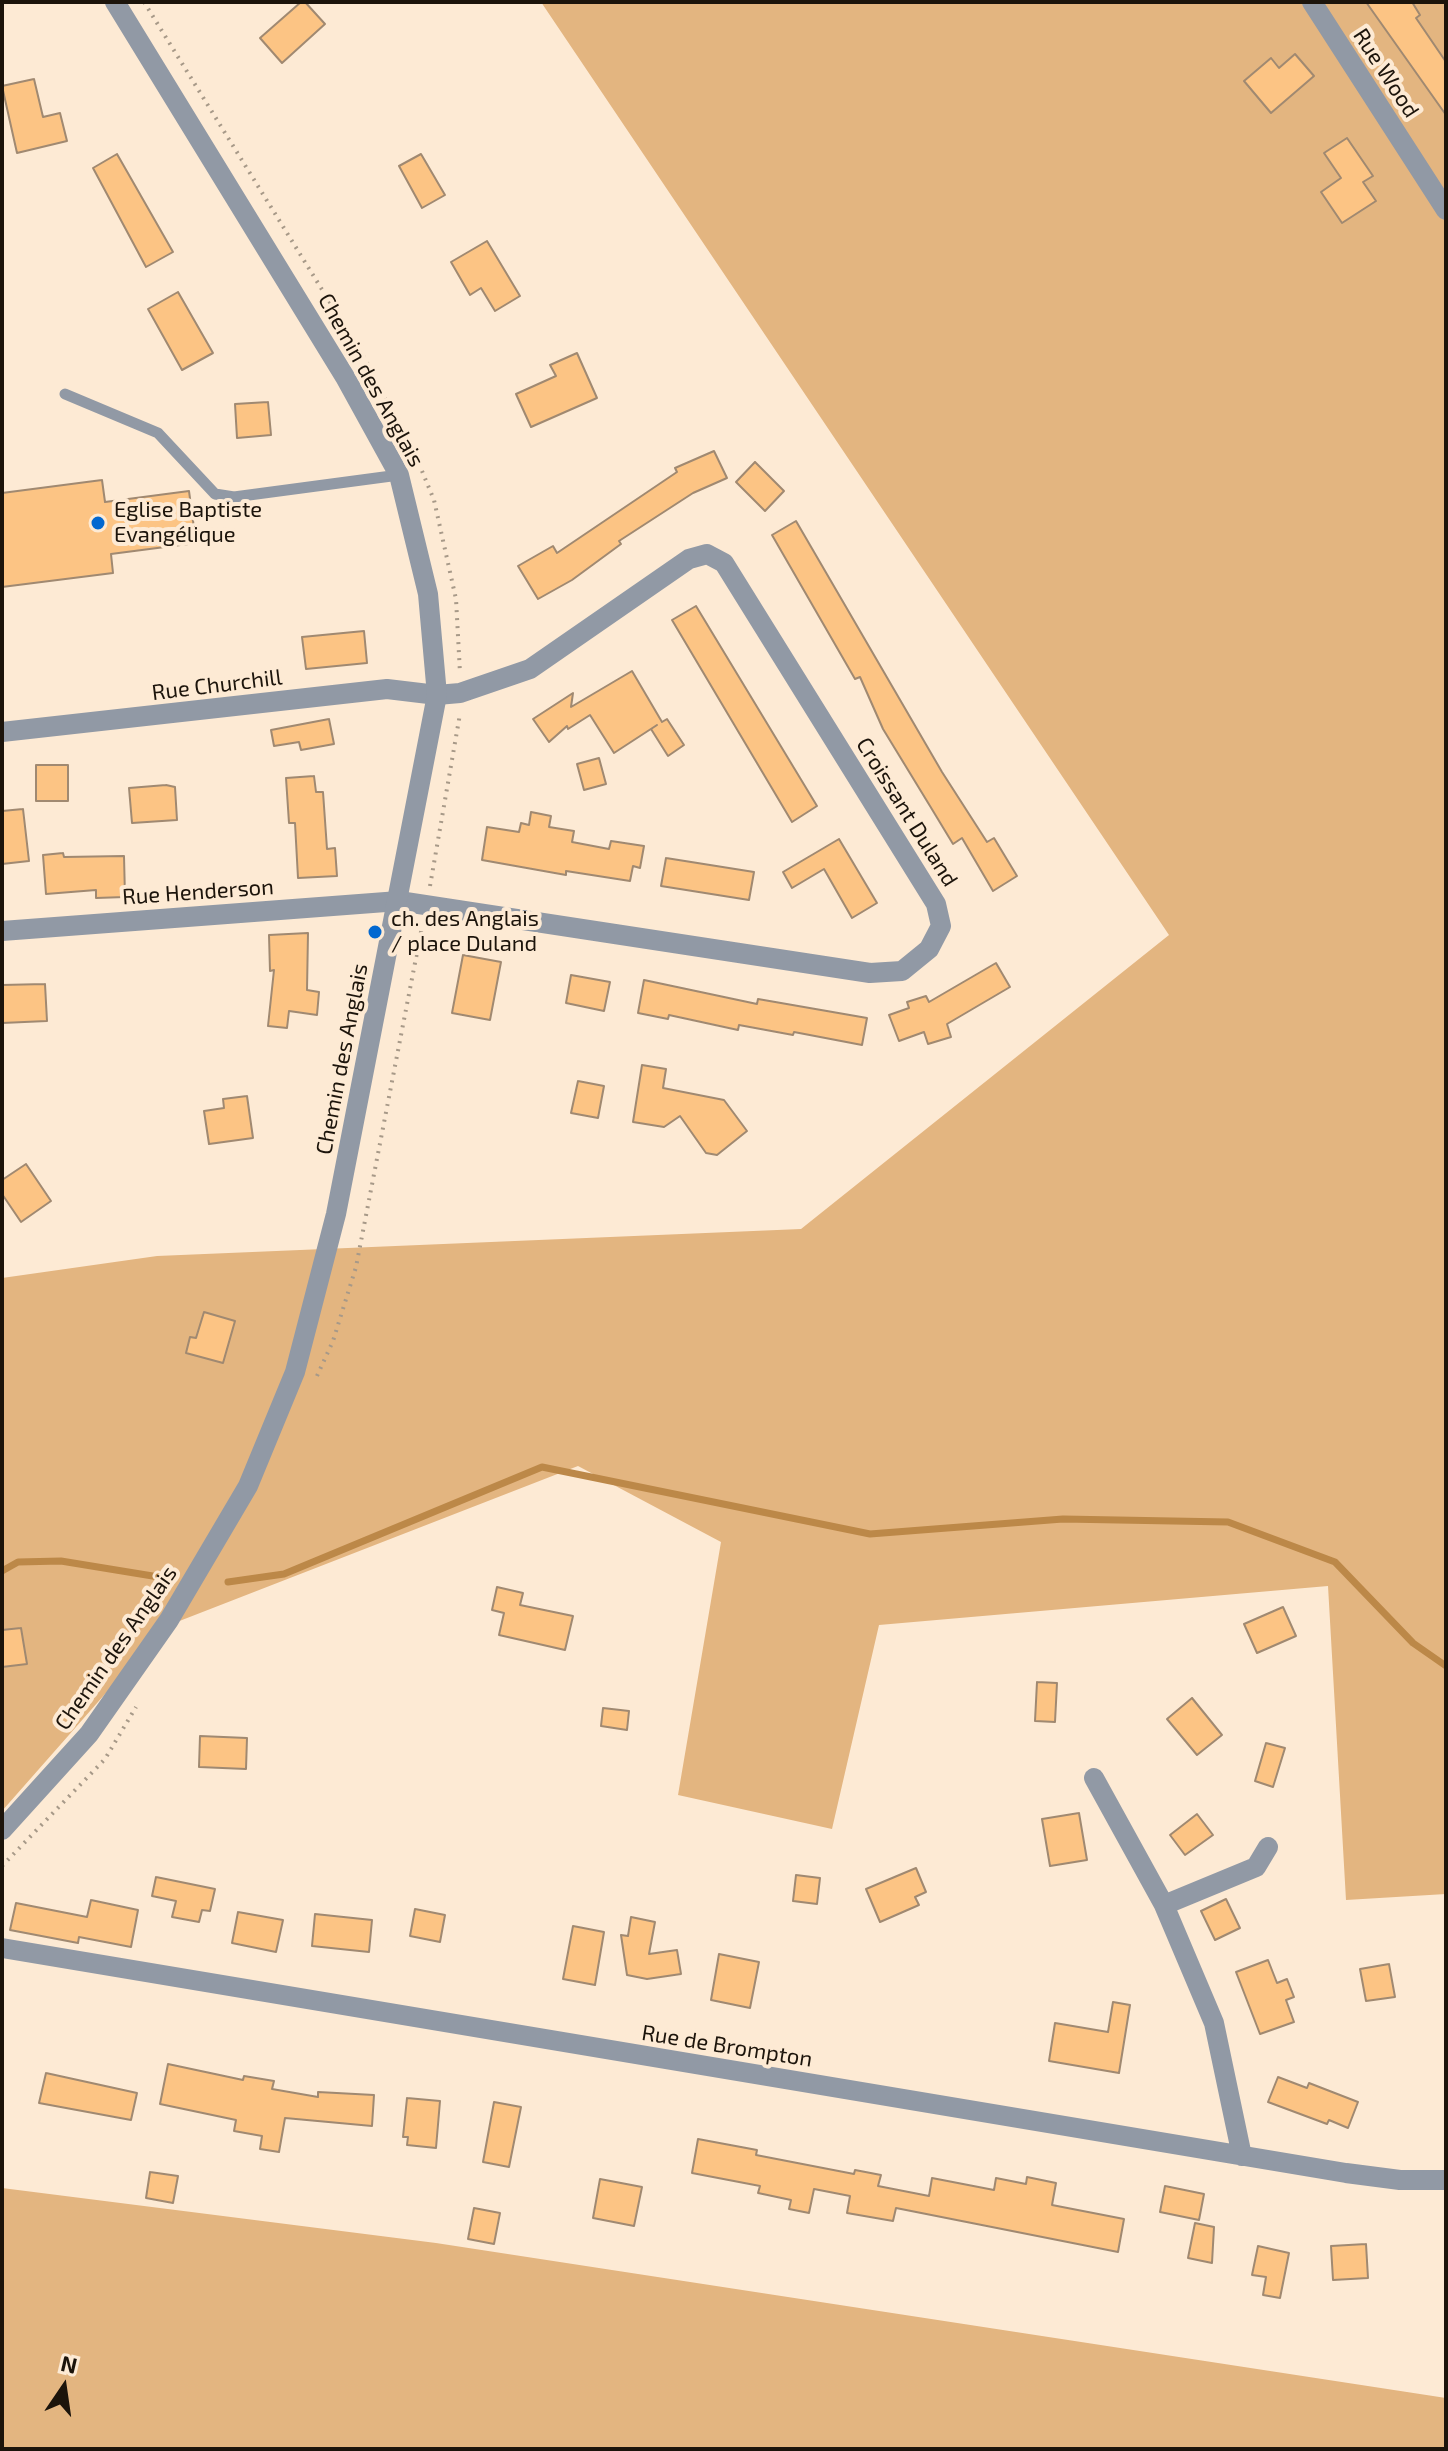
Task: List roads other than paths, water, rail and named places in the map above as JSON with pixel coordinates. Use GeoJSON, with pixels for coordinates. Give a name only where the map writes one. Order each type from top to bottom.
{"type":"FeatureCollection","features":[{"type":"Feature","properties":{"kind":"street","name":"Chemin des Anglais"},"geometry":{"type":"LineString","coordinates":[[2,1830],[89,1734],[169,1620],[248,1486],[295,1372],[336,1214],[437,695],[428,594],[399,475],[345,377],[115,2]]}},
{"type":"Feature","properties":{"kind":"street","name":"Rue Wood"},"geometry":{"type":"LineString","coordinates":[[1312,2],[1446,210]]}},
{"type":"Feature","properties":{"kind":"street","name":"Croissant Duland"},"geometry":{"type":"LineString","coordinates":[[399,901],[870,973],[902,971],[929,949],[941,926],[936,904],[724,563],[707,554],[689,559],[530,669],[460,693],[437,695]]}},
{"type":"Feature","properties":{"kind":"street","name":"Rue Churchill"},"geometry":{"type":"LineString","coordinates":[[2,732],[387,689],[437,695]]}},
{"type":"Feature","properties":{"kind":"street","name":"Rue Henderson"},"geometry":{"type":"LineString","coordinates":[[2,931],[399,901]]}},
{"type":"Feature","properties":{"kind":"street"},"geometry":{"type":"LineString","coordinates":[[1094,1778],[1164,1905],[1214,2023],[1242,2156]]}},
{"type":"Feature","properties":{"kind":"street"},"geometry":{"type":"LineString","coordinates":[[1164,1905],[1256,1867],[1268,1847]]}},
{"type":"Feature","properties":{"kind":"street","name":"Rue de Brompton"},"geometry":{"type":"LineString","coordinates":[[2,1948],[1242,2156],[1400,2180],[1446,2180]]}},
{"type":"Feature","properties":{"kind":"lane"},"geometry":{"type":"LineString","coordinates":[[65,394],[158,433],[215,494],[234,497],[399,475]]}},
{"type":"Feature","properties":{"kind":"waterway"},"geometry":{"type":"LineString","coordinates":[[228,1582],[284,1574],[542,1467],[870,1534],[1063,1519],[1228,1522],[1335,1562],[1413,1643],[1446,1666]]}},
{"type":"Feature","properties":{"kind":"waterway"},"geometry":{"type":"LineString","coordinates":[[2,1571],[18,1562],[61,1561],[171,1579]]}},
{"type":"Feature","properties":{"kind":"place","name":"Eglise Baptiste Evangélique"},"geometry":{"type":"Point","coordinates":[98,523]}},
{"type":"Feature","properties":{"kind":"place","name":"ch. des Anglais / place Duland"},"geometry":{"type":"Point","coordinates":[375,932]}}]}
